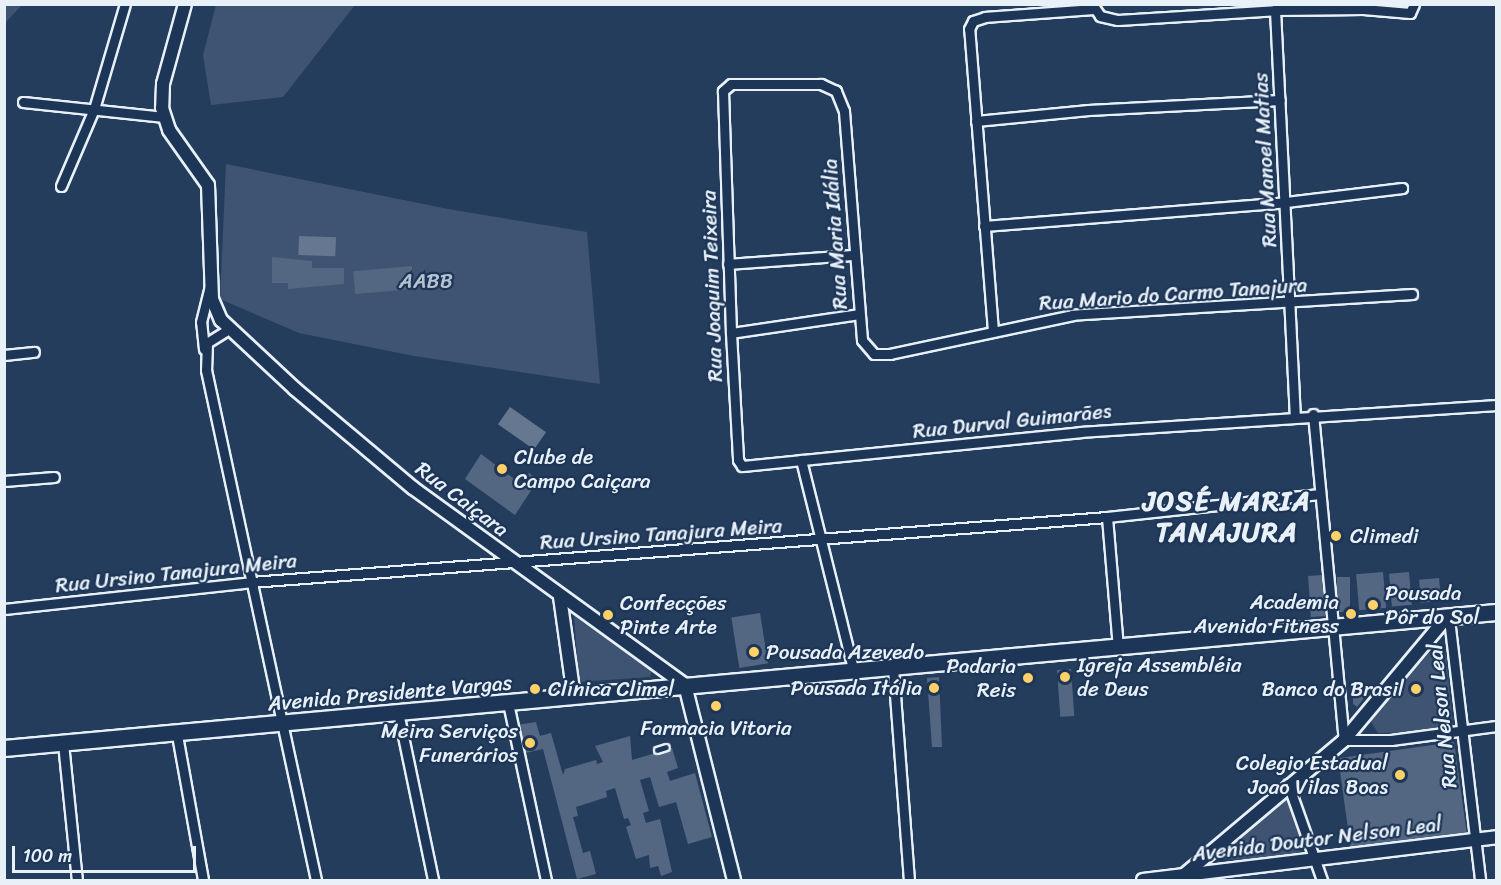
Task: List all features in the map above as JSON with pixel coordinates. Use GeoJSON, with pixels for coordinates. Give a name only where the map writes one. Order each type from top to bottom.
{"type":"FeatureCollection","features":[{"type":"Feature","properties":{"kind":"main road","name":"Avenida Presidente Vargas"},"geometry":{"type":"LineString","coordinates":[[4,748],[177,735],[398,712],[574,698],[685,685],[1118,649],[1447,619],[1497,612]]}},
{"type":"Feature","properties":{"kind":"street"},"geometry":{"type":"LineString","coordinates":[[61,186],[94,109],[125,4]]}},
{"type":"Feature","properties":{"kind":"street"},"geometry":{"type":"LineString","coordinates":[[23,102],[164,117],[163,84],[185,4]]}},
{"type":"Feature","properties":{"kind":"street"},"geometry":{"type":"LineString","coordinates":[[993,331],[969,29],[973,21],[1005,14],[1092,7],[1100,16],[1118,20],[1201,9],[1275,10],[1307,7],[1412,9]]}},
{"type":"Feature","properties":{"kind":"street","name":"Rua Manoel Matias"},"geometry":{"type":"LineString","coordinates":[[1275,10],[1292,304],[1295,415]]}},
{"type":"Feature","properties":{"kind":"street","name":"Rua Maria Idália"},"geometry":{"type":"LineString","coordinates":[[722,111],[723,91],[731,84],[821,84],[836,91],[844,111],[862,340],[869,352]]}},
{"type":"Feature","properties":{"kind":"street"},"geometry":{"type":"LineString","coordinates":[[976,121],[1088,110],[1280,100]]}},
{"type":"Feature","properties":{"kind":"street","name":"Rua Joaquim Teixeira"},"geometry":{"type":"LineString","coordinates":[[722,111],[730,333],[738,460]]}},
{"type":"Feature","properties":{"kind":"street","name":"Rua Caiçara"},"geometry":{"type":"LineString","coordinates":[[164,117],[208,185],[211,199],[210,284],[215,310],[229,328],[413,488],[560,597],[685,685]]}},
{"type":"Feature","properties":{"kind":"street"},"geometry":{"type":"LineString","coordinates":[[984,226],[1286,202],[1402,188]]}},
{"type":"Feature","properties":{"kind":"street"},"geometry":{"type":"LineString","coordinates":[[728,264],[855,255]]}},
{"type":"Feature","properties":{"kind":"street"},"geometry":{"type":"LineString","coordinates":[[210,284],[201,322],[205,354],[251,582],[316,880]]}},
{"type":"Feature","properties":{"kind":"street","name":"Rua Mario do Carmo Tanajura"},"geometry":{"type":"LineString","coordinates":[[869,352],[890,354],[1073,315],[1292,304],[1412,294]]}},
{"type":"Feature","properties":{"kind":"street"},"geometry":{"type":"LineString","coordinates":[[730,333],[859,314]]}},
{"type":"Feature","properties":{"kind":"street"},"geometry":{"type":"LineString","coordinates":[[205,354],[212,338],[229,328]]}},
{"type":"Feature","properties":{"kind":"street"},"geometry":{"type":"LineString","coordinates":[[4,355],[34,352]]}},
{"type":"Feature","properties":{"kind":"street","name":"Rua Durval Guimarães"},"geometry":{"type":"LineString","coordinates":[[738,460],[742,466],[1295,415],[1314,419],[1497,405]]}},
{"type":"Feature","properties":{"kind":"street"},"geometry":{"type":"LineString","coordinates":[[1314,419],[1344,740]]}},
{"type":"Feature","properties":{"kind":"street"},"geometry":{"type":"LineString","coordinates":[[801,460],[854,672]]}},
{"type":"Feature","properties":{"kind":"street"},"geometry":{"type":"LineString","coordinates":[[4,481],[54,477]]}},
{"type":"Feature","properties":{"kind":"street","name":"Rua Ursino Tanajura Meira"},"geometry":{"type":"LineString","coordinates":[[4,609],[251,582],[1107,517],[1320,494]]}},
{"type":"Feature","properties":{"kind":"street"},"geometry":{"type":"LineString","coordinates":[[1107,517],[1118,649]]}},
{"type":"Feature","properties":{"kind":"street"},"geometry":{"type":"LineString","coordinates":[[560,597],[574,698]]}},
{"type":"Feature","properties":{"kind":"street"},"geometry":{"type":"LineString","coordinates":[[1181,878],[1288,784],[1344,740],[1447,619]]}},
{"type":"Feature","properties":{"kind":"street","name":"Rua Nelson Leal"},"geometry":{"type":"LineString","coordinates":[[1447,619],[1480,880]]}},
{"type":"Feature","properties":{"kind":"street"},"geometry":{"type":"LineString","coordinates":[[893,668],[909,880]]}},
{"type":"Feature","properties":{"kind":"street"},"geometry":{"type":"LineString","coordinates":[[685,685],[734,880]]}},
{"type":"Feature","properties":{"kind":"street"},"geometry":{"type":"LineString","coordinates":[[508,703],[546,880]]}},
{"type":"Feature","properties":{"kind":"street"},"geometry":{"type":"LineString","coordinates":[[398,712],[433,880]]}},
{"type":"Feature","properties":{"kind":"street"},"geometry":{"type":"LineString","coordinates":[[1344,740],[1391,740],[1497,726]]}},
{"type":"Feature","properties":{"kind":"street"},"geometry":{"type":"LineString","coordinates":[[177,735],[203,880]]}},
{"type":"Feature","properties":{"kind":"street"},"geometry":{"type":"LineString","coordinates":[[63,743],[77,880]]}},
{"type":"Feature","properties":{"kind":"street"},"geometry":{"type":"LineString","coordinates":[[1288,784],[1322,880]]}},
{"type":"Feature","properties":{"kind":"street","name":"Avenida Doutor Nelson Leal"},"geometry":{"type":"LineString","coordinates":[[1143,880],[1181,878],[1497,837]]}},
{"type":"Feature","properties":{"kind":"lane"},"geometry":{"type":"LineString","coordinates":[[657,750],[666,747]]}},
{"type":"Feature","properties":{"kind":"green space"},"geometry":{"type":"Polygon","coordinates":[[[216,4],[355,5],[283,97],[211,105],[203,55],[216,4]]]}},
{"type":"Feature","properties":{"kind":"green space"},"geometry":{"type":"Polygon","coordinates":[[[4,5],[22,5],[5,23],[4,5]]]}},
{"type":"Feature","properties":{"kind":"green space","name":"AABB"},"geometry":{"type":"Polygon","coordinates":[[[226,164],[448,209],[587,232],[600,384],[414,356],[299,333],[220,299],[226,164]]]}},
{"type":"Feature","properties":{"kind":"green space"},"geometry":{"type":"Polygon","coordinates":[[[574,616],[652,671],[650,677],[579,682],[574,616]]]}},
{"type":"Feature","properties":{"kind":"green space"},"geometry":{"type":"Polygon","coordinates":[[[1440,649],[1446,655],[1453,725],[1423,732],[1378,733],[1370,720],[1429,653],[1440,649]]]}},
{"type":"Feature","properties":{"kind":"green space"},"geometry":{"type":"Polygon","coordinates":[[[1287,799],[1305,845],[1299,853],[1271,861],[1220,859],[1221,851],[1287,799]]]}},
{"type":"Feature","properties":{"kind":"shaded area"},"geometry":{"type":"Polygon","coordinates":[[[299,236],[336,237],[335,256],[298,255],[299,236]]]}},
{"type":"Feature","properties":{"kind":"shaded area"},"geometry":{"type":"Polygon","coordinates":[[[510,407],[546,432],[534,449],[498,424],[510,407]]]}},
{"type":"Feature","properties":{"kind":"building"},"geometry":{"type":"Polygon","coordinates":[[[272,257],[312,261],[312,268],[344,268],[344,284],[288,289],[288,283],[272,283],[272,257]]]}},
{"type":"Feature","properties":{"kind":"building"},"geometry":{"type":"Polygon","coordinates":[[[412,266],[414,289],[355,294],[353,271],[412,266]]]}},
{"type":"Feature","properties":{"kind":"building"},"geometry":{"type":"Polygon","coordinates":[[[481,454],[521,484],[529,473],[538,480],[515,515],[465,479],[481,454]]]}},
{"type":"Feature","properties":{"kind":"building"},"geometry":{"type":"Polygon","coordinates":[[[1383,572],[1386,608],[1359,610],[1356,574],[1383,572]]]}},
{"type":"Feature","properties":{"kind":"building"},"geometry":{"type":"Polygon","coordinates":[[[1409,572],[1412,605],[1392,607],[1389,574],[1409,572]]]}},
{"type":"Feature","properties":{"kind":"building"},"geometry":{"type":"Polygon","coordinates":[[[1322,575],[1325,616],[1311,617],[1308,576],[1322,575]]]}},
{"type":"Feature","properties":{"kind":"building"},"geometry":{"type":"Polygon","coordinates":[[[1337,577],[1350,577],[1350,612],[1337,612],[1337,577]]]}},
{"type":"Feature","properties":{"kind":"building"},"geometry":{"type":"Polygon","coordinates":[[[1439,578],[1441,601],[1421,603],[1419,580],[1439,578]]]}},
{"type":"Feature","properties":{"kind":"building"},"geometry":{"type":"Polygon","coordinates":[[[760,613],[768,663],[739,668],[731,618],[760,613]]]}},
{"type":"Feature","properties":{"kind":"building"},"geometry":{"type":"Polygon","coordinates":[[[1071,669],[1074,716],[1060,717],[1057,670],[1071,669]]]}},
{"type":"Feature","properties":{"kind":"building"},"geometry":{"type":"Polygon","coordinates":[[[939,677],[942,747],[932,747],[927,678],[939,677]]]}},
{"type":"Feature","properties":{"kind":"building"},"geometry":{"type":"Polygon","coordinates":[[[1353,690],[1364,698],[1357,707],[1353,704],[1353,690]]]}},
{"type":"Feature","properties":{"kind":"building"},"geometry":{"type":"Polygon","coordinates":[[[536,722],[540,736],[551,733],[563,775],[565,769],[596,760],[597,764],[603,762],[595,746],[630,736],[632,760],[672,748],[678,768],[667,772],[670,781],[695,773],[712,837],[688,844],[676,802],[659,807],[650,777],[640,780],[649,811],[643,813],[646,823],[660,819],[672,872],[661,876],[658,866],[650,868],[649,855],[636,859],[626,827],[631,825],[628,818],[624,819],[615,788],[606,791],[607,797],[576,807],[578,816],[573,817],[583,853],[590,851],[596,874],[577,879],[543,749],[521,754],[516,725],[536,722]]]}},
{"type":"Feature","properties":{"kind":"building","name":"Colegio Estadual Joao Vilas Boas"},"geometry":{"type":"Polygon","coordinates":[[[1454,742],[1467,833],[1351,849],[1338,758],[1454,742]]]}},
{"type":"Feature","properties":{"kind":"place","name":"Clube de Campo Caiçara"},"geometry":{"type":"Point","coordinates":[502,469]}},
{"type":"Feature","properties":{"kind":"place","name":"Climedi"},"geometry":{"type":"Point","coordinates":[1336,536]}},
{"type":"Feature","properties":{"kind":"place","name":"Pousada Pôr do Sol"},"geometry":{"type":"Point","coordinates":[1373,605]}},
{"type":"Feature","properties":{"kind":"place","name":"Academia Avenida Fitness"},"geometry":{"type":"Point","coordinates":[1351,614]}},
{"type":"Feature","properties":{"kind":"place","name":"Confecções Pinte Arte"},"geometry":{"type":"Point","coordinates":[608,615]}},
{"type":"Feature","properties":{"kind":"place","name":"Pousada Azevedo"},"geometry":{"type":"Point","coordinates":[754,652]}},
{"type":"Feature","properties":{"kind":"place","name":"Igreja Assembléia de Deus"},"geometry":{"type":"Point","coordinates":[1065,677]}},
{"type":"Feature","properties":{"kind":"place","name":"Padaria Reis"},"geometry":{"type":"Point","coordinates":[1028,678]}},
{"type":"Feature","properties":{"kind":"place","name":"Pousada Itália"},"geometry":{"type":"Point","coordinates":[934,688]}},
{"type":"Feature","properties":{"kind":"place","name":"Clínica Climel"},"geometry":{"type":"Point","coordinates":[535,689]}},
{"type":"Feature","properties":{"kind":"place","name":"Banco do Brasil"},"geometry":{"type":"Point","coordinates":[1416,689]}},
{"type":"Feature","properties":{"kind":"place","name":"Farmacia Vitoria"},"geometry":{"type":"Point","coordinates":[716,706]}},
{"type":"Feature","properties":{"kind":"place","name":"Meira Serviços Funerários"},"geometry":{"type":"Point","coordinates":[530,743]}},
{"type":"Feature","properties":{"kind":"place","name":"Colegio Estadual Joao Vilas Boas"},"geometry":{"type":"Point","coordinates":[1400,775]}},
{"type":"Feature","properties":{"kind":"district","name":"JOSÉ MARIA TANAJURA"},"geometry":{"type":"Point","coordinates":[1227,516]}}]}
